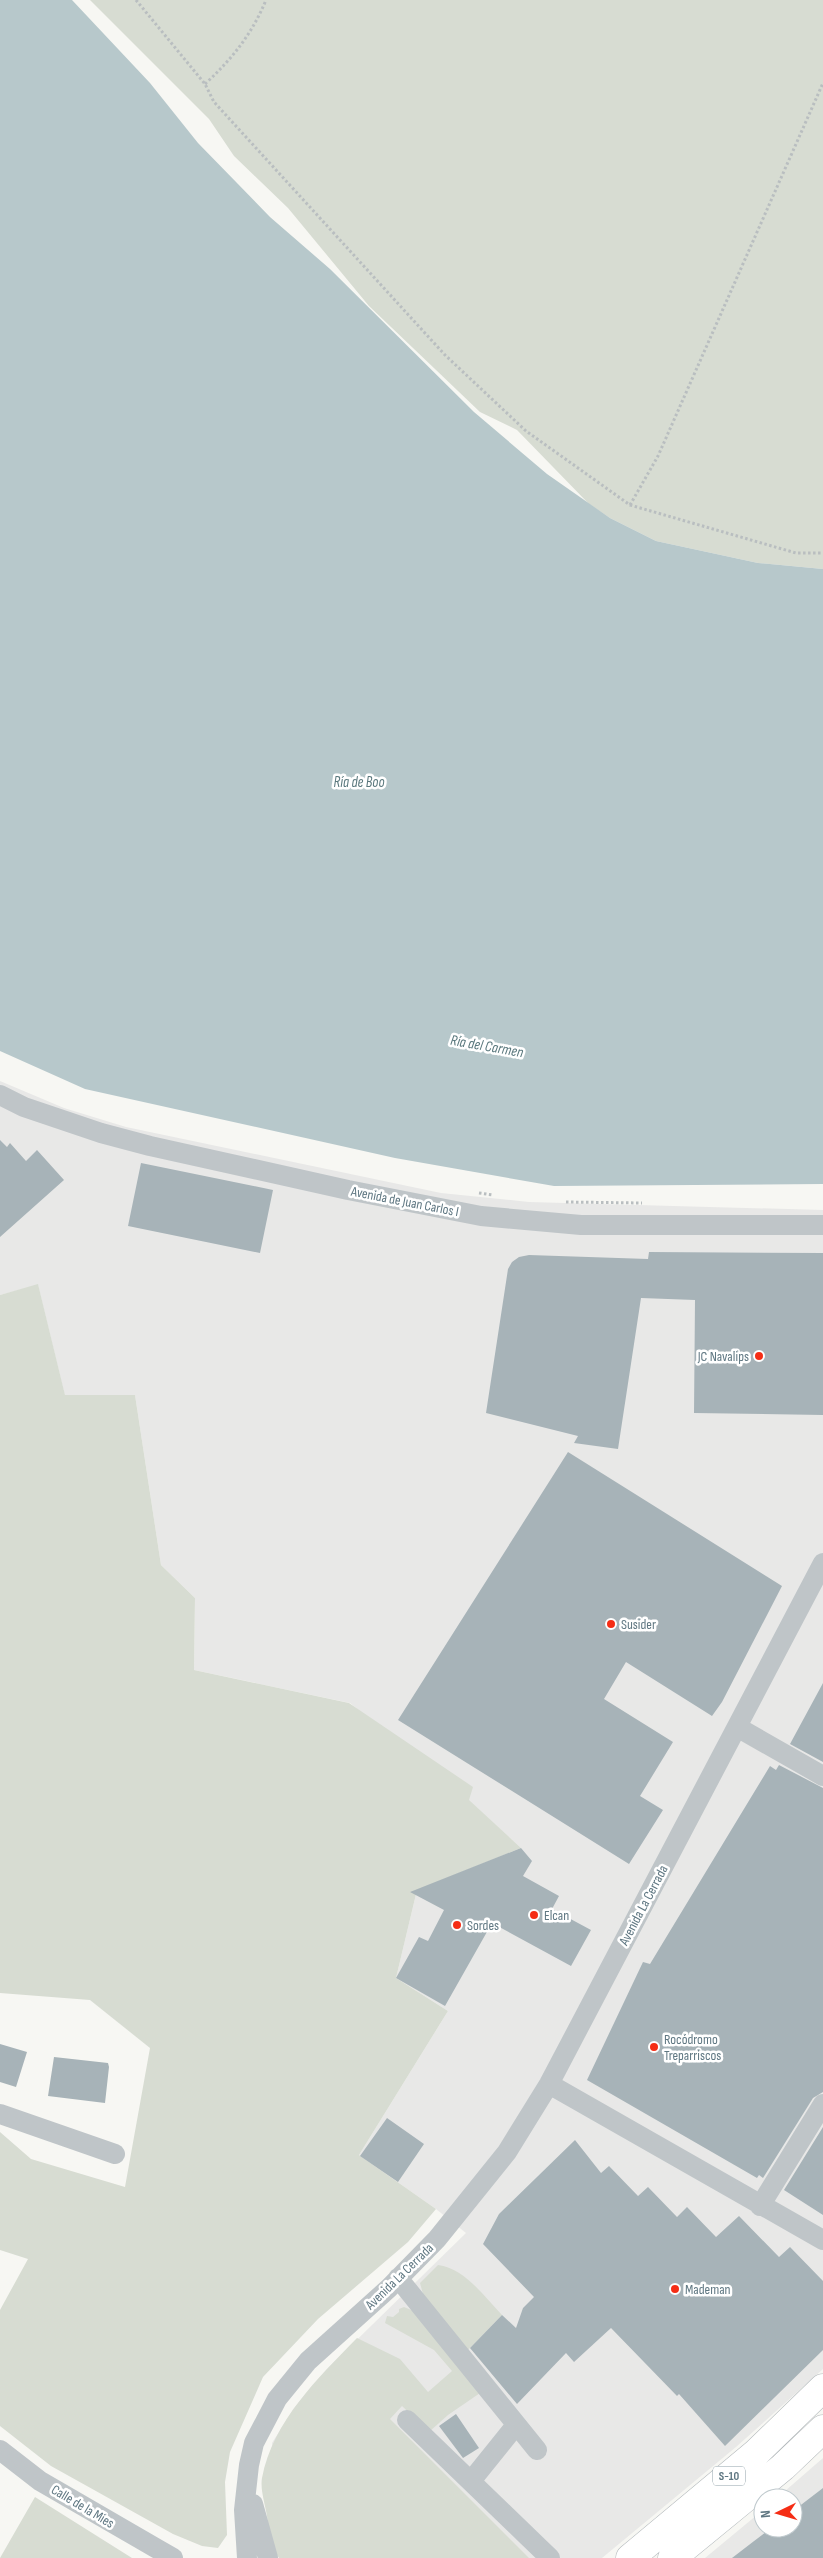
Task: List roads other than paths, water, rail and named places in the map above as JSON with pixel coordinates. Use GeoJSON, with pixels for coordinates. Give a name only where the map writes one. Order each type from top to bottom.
{"type":"FeatureCollection","features":[{"type":"Feature","properties":{"kind":"highway","name":"S-10"},"geometry":{"type":"LineString","coordinates":[[630,2558],[756,2453],[823,2388]]}},
{"type":"Feature","properties":{"kind":"highway","name":"S-10"},"geometry":{"type":"LineString","coordinates":[[672,2558],[783,2467],[823,2429]]}},
{"type":"Feature","properties":{"kind":"street","name":"Avenida de Juan Carlos I"},"geometry":{"type":"LineString","coordinates":[[0,1095],[24,1107],[101,1133],[150,1146],[348,1190],[482,1216],[582,1225],[823,1225]]}},
{"type":"Feature","properties":{"kind":"street","name":"Avenida La Cerrada"},"geometry":{"type":"LineString","coordinates":[[247,2558],[245,2485],[254,2443],[264,2422],[293,2378],[323,2347],[438,2239],[507,2152],[549,2084],[823,1563]]}},
{"type":"Feature","properties":{"kind":"street"},"geometry":{"type":"LineString","coordinates":[[737,1727],[823,1776]]}},
{"type":"Feature","properties":{"kind":"street"},"geometry":{"type":"LineString","coordinates":[[549,2084],[760,2206],[823,2240]]}},
{"type":"Feature","properties":{"kind":"street"},"geometry":{"type":"LineString","coordinates":[[760,2206],[823,2104]]}},
{"type":"Feature","properties":{"kind":"street"},"geometry":{"type":"LineString","coordinates":[[0,2114],[115,2154]]}},
{"type":"Feature","properties":{"kind":"street"},"geometry":{"type":"LineString","coordinates":[[398,2278],[537,2450]]}},
{"type":"Feature","properties":{"kind":"street"},"geometry":{"type":"LineString","coordinates":[[407,2420],[550,2558]]}},
{"type":"Feature","properties":{"kind":"street"},"geometry":{"type":"LineString","coordinates":[[471,2481],[516,2425]]}},
{"type":"Feature","properties":{"kind":"street","name":"Calle de la Mies"},"geometry":{"type":"LineString","coordinates":[[0,2450],[40,2481],[172,2558]]}},
{"type":"Feature","properties":{"kind":"street","name":"Avenida La Cerrada"},"geometry":{"type":"LineString","coordinates":[[249,2465],[253,2506],[268,2558]]}},
{"type":"Feature","properties":{"kind":"street","name":"Avenida La Cerrada"},"geometry":{"type":"LineString","coordinates":[[230,2558],[245,2530]]}},
{"type":"Feature","properties":{"kind":"water","name":"Ría de Boo"},"geometry":{"type":"Polygon","coordinates":[[[0,0],[72,0],[150,83],[198,143],[270,217],[330,269],[474,412],[547,474],[610,518],[656,541],[758,563],[823,569],[823,1184],[554,1186],[395,1158],[85,1089],[0,1051],[0,0]]]}},
{"type":"Feature","properties":{"kind":"place","name":"JC Navalips"},"geometry":{"type":"Point","coordinates":[759,1356]}},
{"type":"Feature","properties":{"kind":"place","name":"Susider"},"geometry":{"type":"Point","coordinates":[611,1624]}},
{"type":"Feature","properties":{"kind":"place","name":"Elcan"},"geometry":{"type":"Point","coordinates":[534,1915]}},
{"type":"Feature","properties":{"kind":"place","name":"Sordes"},"geometry":{"type":"Point","coordinates":[457,1925]}},
{"type":"Feature","properties":{"kind":"place","name":"Rocódromo Treparriscos"},"geometry":{"type":"Point","coordinates":[654,2047]}},
{"type":"Feature","properties":{"kind":"place","name":"Mademan"},"geometry":{"type":"Point","coordinates":[675,2289]}},
{"type":"Feature","properties":{"kind":"water label","name":"Ría del Carmen"},"geometry":{"type":"Point","coordinates":[487,1046]}}]}
